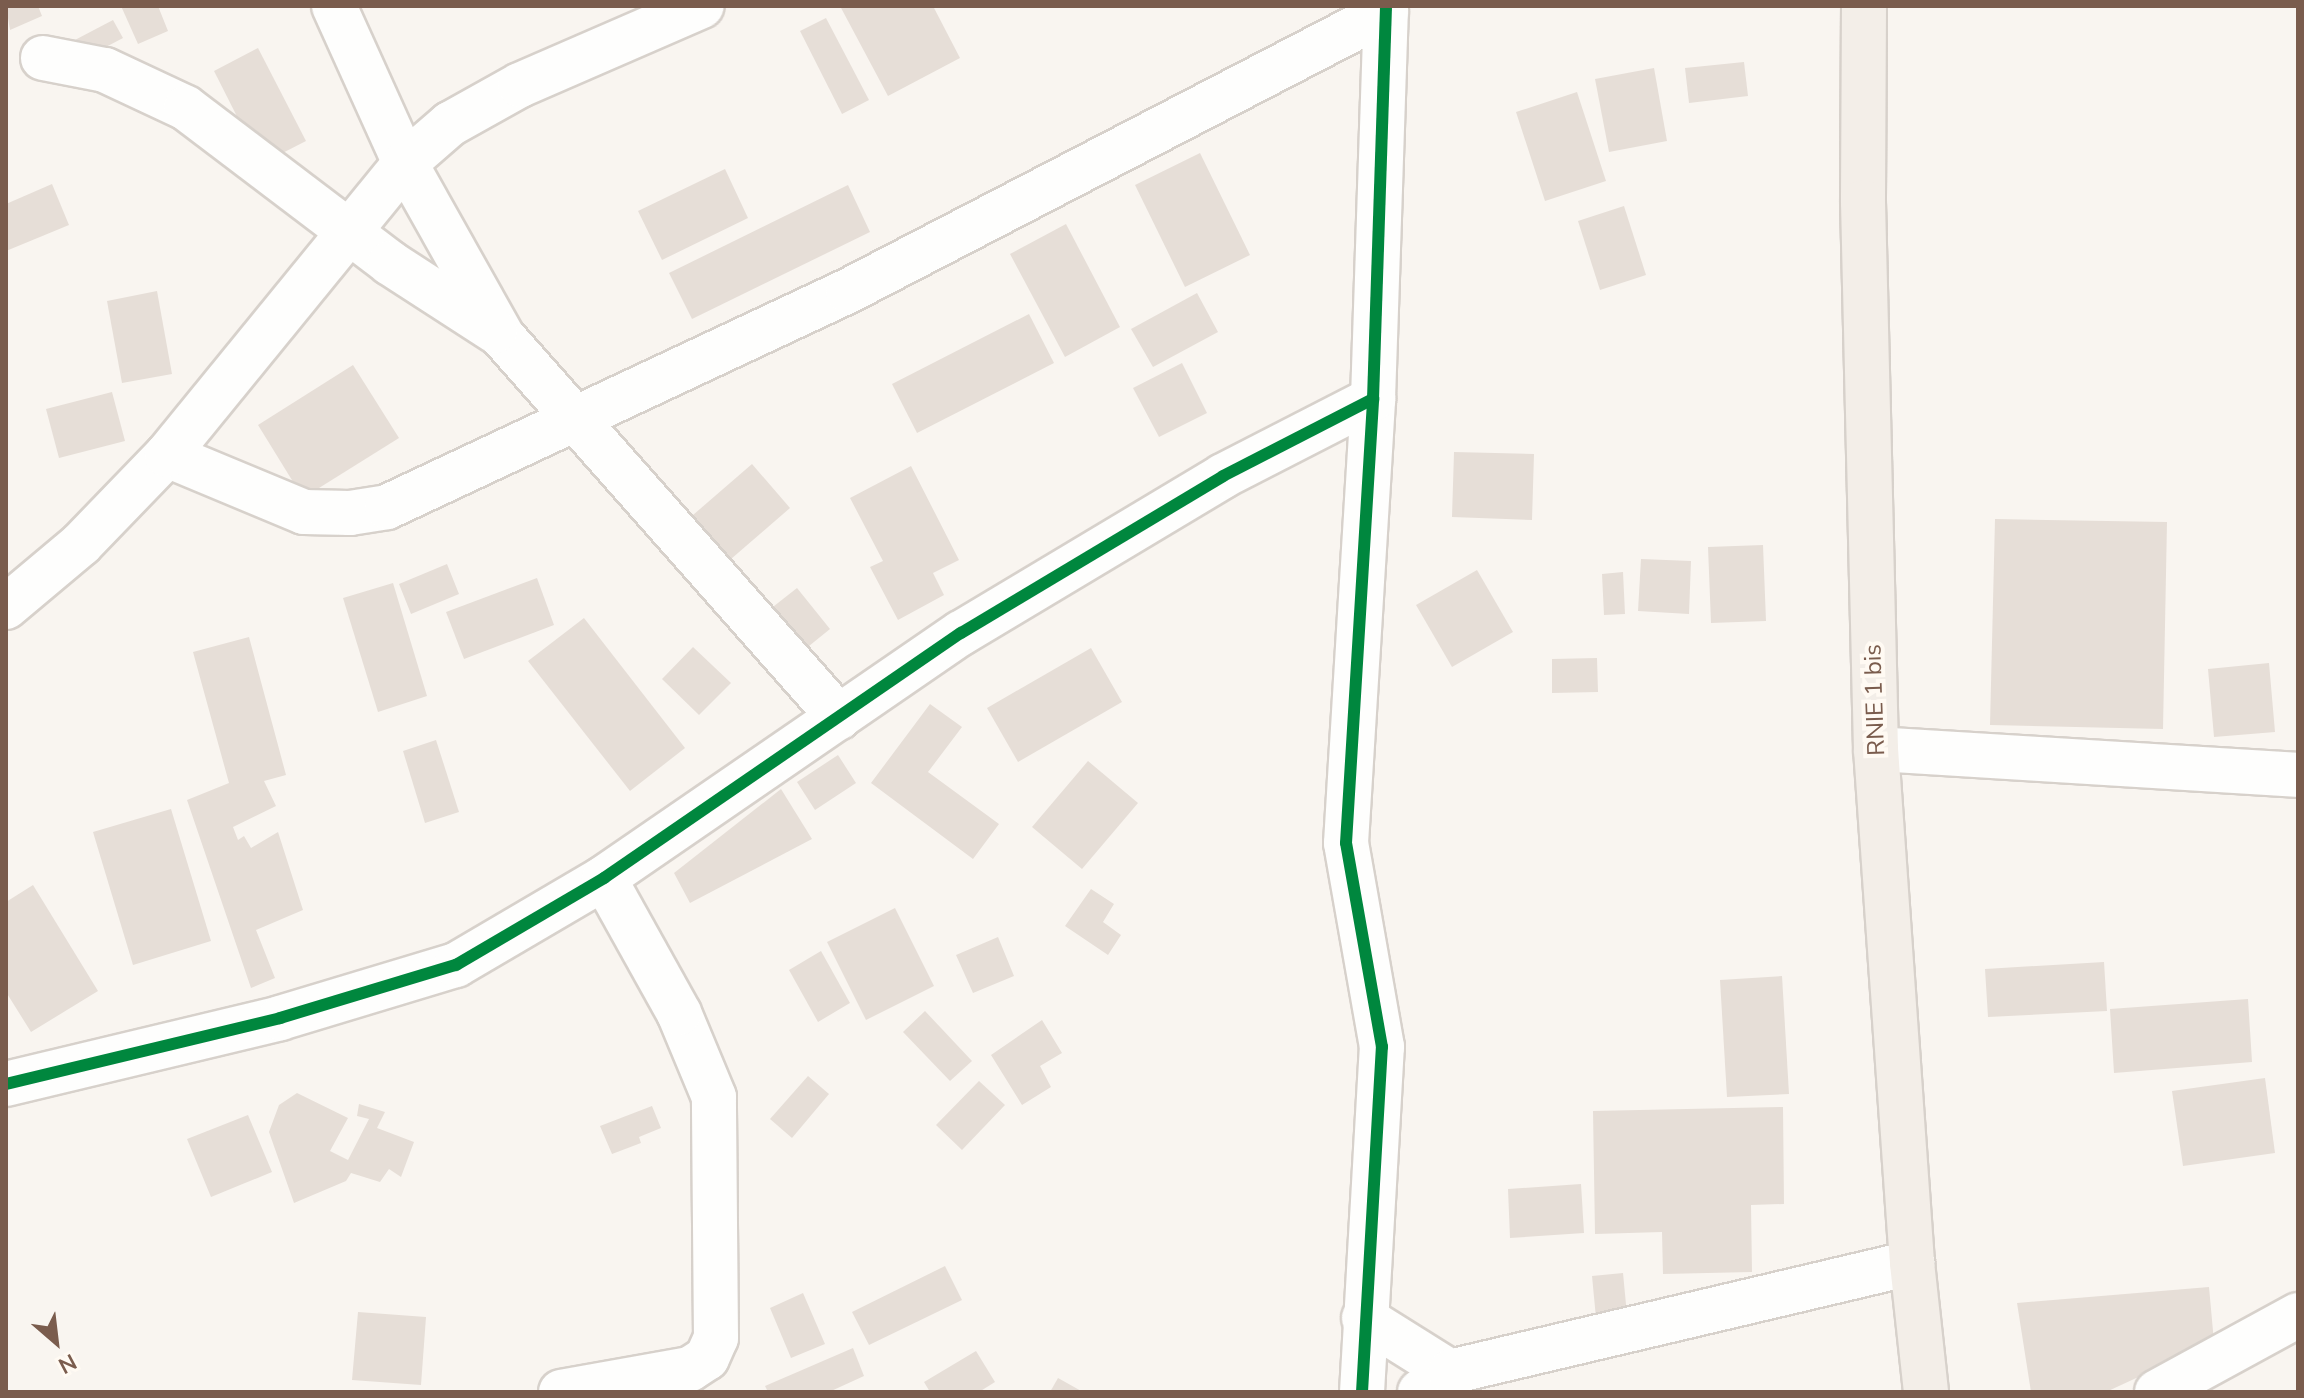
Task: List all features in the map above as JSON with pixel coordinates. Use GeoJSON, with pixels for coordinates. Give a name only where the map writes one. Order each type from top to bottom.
{"type":"FeatureCollection","features":[{"type":"Feature","properties":{"kind":"main road","name":"RNIE 1 bis"},"geometry":{"type":"LineString","coordinates":[[1864,6],[1863,217],[1876,749],[1912,1263],[1926,1392]]}},
{"type":"Feature","properties":{"kind":"street"},"geometry":{"type":"LineString","coordinates":[[334,6],[405,163],[502,336],[575,423],[839,717]]}},
{"type":"Feature","properties":{"kind":"street"},"geometry":{"type":"LineString","coordinates":[[6,607],[81,544],[167,455],[405,163],[450,124],[520,85],[702,6]]}},
{"type":"Feature","properties":{"kind":"street"},"geometry":{"type":"LineString","coordinates":[[167,455],[304,512],[350,513],[387,507],[450,482],[575,423],[915,257],[1386,9],[1373,399],[1346,843],[1382,1047],[1362,1392]]}},
{"type":"Feature","properties":{"kind":"street"},"geometry":{"type":"LineString","coordinates":[[43,58],[105,70],[186,108],[347,231],[502,336]]}},
{"type":"Feature","properties":{"kind":"street"},"geometry":{"type":"LineString","coordinates":[[6,1084],[280,1018],[456,965],[604,878],[961,633],[1223,476],[1373,399]]}},
{"type":"Feature","properties":{"kind":"street"},"geometry":{"type":"LineString","coordinates":[[1876,749],[2298,775]]}},
{"type":"Feature","properties":{"kind":"street"},"geometry":{"type":"LineString","coordinates":[[561,1392],[690,1369],[707,1358],[716,1338],[714,1097],[679,1013],[604,878]]}},
{"type":"Feature","properties":{"kind":"street"},"geometry":{"type":"LineString","coordinates":[[1364,1318],[1435,1382],[1912,1263]]}},
{"type":"Feature","properties":{"kind":"street"},"geometry":{"type":"LineString","coordinates":[[2157,1392],[2298,1315]]}},
{"type":"Feature","properties":{"kind":"building"},"geometry":{"type":"Polygon","coordinates":[[[6,6],[38,6],[42,16],[10,30],[6,6]]]}},
{"type":"Feature","properties":{"kind":"building"},"geometry":{"type":"Polygon","coordinates":[[[121,6],[158,6],[168,31],[138,44],[121,6]]]}},
{"type":"Feature","properties":{"kind":"building"},"geometry":{"type":"Polygon","coordinates":[[[840,6],[933,6],[960,58],[888,96],[840,6]]]}},
{"type":"Feature","properties":{"kind":"building"},"geometry":{"type":"Polygon","coordinates":[[[826,18],[869,100],[842,114],[800,31],[826,18]]]}},
{"type":"Feature","properties":{"kind":"building"},"geometry":{"type":"Polygon","coordinates":[[[113,20],[123,38],[83,59],[73,41],[113,20]]]}},
{"type":"Feature","properties":{"kind":"building"},"geometry":{"type":"Polygon","coordinates":[[[258,48],[306,141],[261,164],[214,71],[258,48]]]}},
{"type":"Feature","properties":{"kind":"building"},"geometry":{"type":"Polygon","coordinates":[[[1744,62],[1748,96],[1689,103],[1685,68],[1744,62]]]}},
{"type":"Feature","properties":{"kind":"building"},"geometry":{"type":"Polygon","coordinates":[[[1654,68],[1667,141],[1609,152],[1595,79],[1654,68]]]}},
{"type":"Feature","properties":{"kind":"building"},"geometry":{"type":"Polygon","coordinates":[[[1577,92],[1606,181],[1545,201],[1516,112],[1577,92]]]}},
{"type":"Feature","properties":{"kind":"building"},"geometry":{"type":"Polygon","coordinates":[[[1200,153],[1250,255],[1185,287],[1135,185],[1200,153]]]}},
{"type":"Feature","properties":{"kind":"building"},"geometry":{"type":"Polygon","coordinates":[[[725,169],[748,218],[662,260],[638,211],[725,169]]]}},
{"type":"Feature","properties":{"kind":"building"},"geometry":{"type":"Polygon","coordinates":[[[52,184],[69,225],[6,251],[6,204],[52,184]]]}},
{"type":"Feature","properties":{"kind":"building"},"geometry":{"type":"Polygon","coordinates":[[[848,185],[870,232],[692,319],[669,273],[848,185]]]}},
{"type":"Feature","properties":{"kind":"building"},"geometry":{"type":"Polygon","coordinates":[[[1624,206],[1646,275],[1600,290],[1578,221],[1624,206]]]}},
{"type":"Feature","properties":{"kind":"building"},"geometry":{"type":"Polygon","coordinates":[[[1066,224],[1120,327],[1065,357],[1010,254],[1066,224]]]}},
{"type":"Feature","properties":{"kind":"building"},"geometry":{"type":"Polygon","coordinates":[[[157,291],[172,374],[122,383],[107,301],[157,291]]]}},
{"type":"Feature","properties":{"kind":"building"},"geometry":{"type":"Polygon","coordinates":[[[1197,293],[1218,332],[1153,367],[1131,329],[1197,293]]]}},
{"type":"Feature","properties":{"kind":"building"},"geometry":{"type":"Polygon","coordinates":[[[1029,314],[1054,363],[917,433],[892,384],[1029,314]]]}},
{"type":"Feature","properties":{"kind":"building"},"geometry":{"type":"Polygon","coordinates":[[[1182,363],[1207,413],[1159,437],[1133,388],[1182,363]]]}},
{"type":"Feature","properties":{"kind":"building"},"geometry":{"type":"Polygon","coordinates":[[[353,365],[399,438],[303,498],[258,425],[353,365]]]}},
{"type":"Feature","properties":{"kind":"building"},"geometry":{"type":"Polygon","coordinates":[[[112,392],[125,441],[59,458],[46,409],[112,392]]]}},
{"type":"Feature","properties":{"kind":"building"},"geometry":{"type":"Polygon","coordinates":[[[1454,452],[1534,454],[1532,520],[1452,517],[1454,452]]]}},
{"type":"Feature","properties":{"kind":"building"},"geometry":{"type":"Polygon","coordinates":[[[752,464],[790,508],[731,559],[693,515],[752,464]]]}},
{"type":"Feature","properties":{"kind":"building"},"geometry":{"type":"Polygon","coordinates":[[[911,466],[959,560],[933,573],[944,595],[898,620],[870,567],[883,561],[850,498],[911,466]]]}},
{"type":"Feature","properties":{"kind":"building"},"geometry":{"type":"Polygon","coordinates":[[[1995,519],[2167,522],[2163,729],[1990,725],[1995,519]]]}},
{"type":"Feature","properties":{"kind":"building"},"geometry":{"type":"Polygon","coordinates":[[[1763,545],[1766,621],[1711,623],[1708,547],[1763,545]]]}},
{"type":"Feature","properties":{"kind":"building"},"geometry":{"type":"Polygon","coordinates":[[[1641,559],[1691,561],[1689,614],[1638,611],[1641,559]]]}},
{"type":"Feature","properties":{"kind":"building"},"geometry":{"type":"Polygon","coordinates":[[[447,564],[459,594],[411,614],[399,584],[447,564]]]}},
{"type":"Feature","properties":{"kind":"building"},"geometry":{"type":"Polygon","coordinates":[[[1477,570],[1513,632],[1452,667],[1416,605],[1477,570]]]}},
{"type":"Feature","properties":{"kind":"building"},"geometry":{"type":"Polygon","coordinates":[[[1623,572],[1625,614],[1604,615],[1602,574],[1623,572]]]}},
{"type":"Feature","properties":{"kind":"building"},"geometry":{"type":"Polygon","coordinates":[[[537,578],[554,625],[464,659],[446,612],[537,578]]]}},
{"type":"Feature","properties":{"kind":"building"},"geometry":{"type":"Polygon","coordinates":[[[393,583],[427,696],[378,712],[343,598],[393,583]]]}},
{"type":"Feature","properties":{"kind":"building"},"geometry":{"type":"Polygon","coordinates":[[[797,588],[830,629],[793,659],[760,617],[797,588]]]}},
{"type":"Feature","properties":{"kind":"building"},"geometry":{"type":"Polygon","coordinates":[[[584,618],[685,748],[630,791],[528,661],[584,618]]]}},
{"type":"Feature","properties":{"kind":"building"},"geometry":{"type":"Polygon","coordinates":[[[249,637],[286,775],[264,781],[276,806],[233,827],[238,840],[244,836],[251,848],[278,832],[303,910],[256,930],[275,978],[251,988],[187,800],[229,783],[193,652],[249,637]]]}},
{"type":"Feature","properties":{"kind":"building"},"geometry":{"type":"Polygon","coordinates":[[[693,647],[731,683],[699,715],[662,679],[693,647]]]}},
{"type":"Feature","properties":{"kind":"building"},"geometry":{"type":"Polygon","coordinates":[[[1091,648],[1122,702],[1018,762],[987,708],[1091,648]]]}},
{"type":"Feature","properties":{"kind":"building"},"geometry":{"type":"Polygon","coordinates":[[[1597,658],[1598,692],[1552,693],[1552,659],[1597,658]]]}},
{"type":"Feature","properties":{"kind":"building"},"geometry":{"type":"Polygon","coordinates":[[[2269,663],[2275,732],[2214,737],[2208,669],[2269,663]]]}},
{"type":"Feature","properties":{"kind":"building"},"geometry":{"type":"Polygon","coordinates":[[[930,704],[962,727],[928,772],[999,824],[973,859],[871,783],[930,704]]]}},
{"type":"Feature","properties":{"kind":"building"},"geometry":{"type":"Polygon","coordinates":[[[436,740],[459,812],[425,823],[403,751],[436,740]]]}},
{"type":"Feature","properties":{"kind":"building"},"geometry":{"type":"Polygon","coordinates":[[[838,755],[856,783],[815,810],[797,782],[838,755]]]}},
{"type":"Feature","properties":{"kind":"building"},"geometry":{"type":"Polygon","coordinates":[[[1088,761],[1138,803],[1082,869],[1032,827],[1088,761]]]}},
{"type":"Feature","properties":{"kind":"building"},"geometry":{"type":"Polygon","coordinates":[[[781,789],[812,839],[690,903],[674,873],[781,789]]]}},
{"type":"Feature","properties":{"kind":"building"},"geometry":{"type":"Polygon","coordinates":[[[171,809],[211,941],[133,965],[93,832],[171,809]]]}},
{"type":"Feature","properties":{"kind":"building"},"geometry":{"type":"Polygon","coordinates":[[[33,885],[98,991],[31,1032],[6,992],[6,902],[33,885]]]}},
{"type":"Feature","properties":{"kind":"building"},"geometry":{"type":"Polygon","coordinates":[[[1091,889],[1114,904],[1103,922],[1121,935],[1108,955],[1065,926],[1091,889]]]}},
{"type":"Feature","properties":{"kind":"building"},"geometry":{"type":"Polygon","coordinates":[[[895,908],[934,986],[866,1020],[827,942],[895,908]]]}},
{"type":"Feature","properties":{"kind":"building"},"geometry":{"type":"Polygon","coordinates":[[[998,937],[1014,976],[973,993],[956,955],[998,937]]]}},
{"type":"Feature","properties":{"kind":"building"},"geometry":{"type":"Polygon","coordinates":[[[821,951],[850,1003],[818,1022],[789,970],[821,951]]]}},
{"type":"Feature","properties":{"kind":"building"},"geometry":{"type":"Polygon","coordinates":[[[2104,962],[2107,1011],[1988,1017],[1985,969],[2104,962]]]}},
{"type":"Feature","properties":{"kind":"building"},"geometry":{"type":"Polygon","coordinates":[[[1782,976],[1789,1094],[1727,1097],[1720,980],[1782,976]]]}},
{"type":"Feature","properties":{"kind":"building"},"geometry":{"type":"Polygon","coordinates":[[[2248,999],[2252,1062],[2114,1073],[2110,1009],[2248,999]]]}},
{"type":"Feature","properties":{"kind":"building"},"geometry":{"type":"Polygon","coordinates":[[[925,1011],[972,1061],[950,1081],[903,1032],[925,1011]]]}},
{"type":"Feature","properties":{"kind":"building"},"geometry":{"type":"Polygon","coordinates":[[[1042,1020],[1062,1053],[1040,1066],[1051,1087],[1022,1105],[991,1055],[1042,1020]]]}},
{"type":"Feature","properties":{"kind":"building"},"geometry":{"type":"Polygon","coordinates":[[[808,1076],[829,1094],[792,1138],[770,1119],[808,1076]]]}},
{"type":"Feature","properties":{"kind":"building"},"geometry":{"type":"Polygon","coordinates":[[[2265,1078],[2275,1153],[2183,1166],[2172,1091],[2265,1078]]]}},
{"type":"Feature","properties":{"kind":"building"},"geometry":{"type":"Polygon","coordinates":[[[979,1081],[1005,1105],[962,1150],[936,1125],[979,1081]]]}},
{"type":"Feature","properties":{"kind":"building"},"geometry":{"type":"Polygon","coordinates":[[[297,1093],[348,1118],[330,1151],[348,1160],[369,1119],[357,1116],[359,1104],[385,1112],[377,1128],[414,1142],[401,1177],[389,1169],[380,1182],[351,1173],[346,1181],[294,1203],[269,1132],[279,1105],[297,1093]]]}},
{"type":"Feature","properties":{"kind":"building"},"geometry":{"type":"Polygon","coordinates":[[[652,1106],[661,1128],[639,1137],[641,1143],[612,1154],[600,1126],[652,1106]]]}},
{"type":"Feature","properties":{"kind":"building"},"geometry":{"type":"Polygon","coordinates":[[[1783,1107],[1784,1204],[1751,1205],[1752,1272],[1663,1274],[1662,1232],[1595,1234],[1593,1111],[1783,1107]]]}},
{"type":"Feature","properties":{"kind":"building"},"geometry":{"type":"Polygon","coordinates":[[[248,1115],[272,1172],[211,1197],[187,1139],[248,1115]]]}},
{"type":"Feature","properties":{"kind":"building"},"geometry":{"type":"Polygon","coordinates":[[[1581,1184],[1584,1233],[1510,1238],[1508,1189],[1581,1184]]]}},
{"type":"Feature","properties":{"kind":"building"},"geometry":{"type":"Polygon","coordinates":[[[945,1266],[962,1300],[869,1345],[852,1312],[945,1266]]]}},
{"type":"Feature","properties":{"kind":"building"},"geometry":{"type":"Polygon","coordinates":[[[1623,1273],[1627,1315],[1596,1318],[1592,1276],[1623,1273]]]}},
{"type":"Feature","properties":{"kind":"building"},"geometry":{"type":"Polygon","coordinates":[[[2209,1287],[2214,1342],[2106,1392],[2031,1392],[2017,1303],[2209,1287]]]}},
{"type":"Feature","properties":{"kind":"building"},"geometry":{"type":"Polygon","coordinates":[[[803,1293],[825,1344],[791,1358],[770,1308],[803,1293]]]}},
{"type":"Feature","properties":{"kind":"building"},"geometry":{"type":"Polygon","coordinates":[[[358,1312],[426,1317],[421,1385],[352,1380],[358,1312]]]}},
{"type":"Feature","properties":{"kind":"building"},"geometry":{"type":"Polygon","coordinates":[[[853,1348],[864,1376],[829,1392],[768,1392],[765,1386],[853,1348]]]}},
{"type":"Feature","properties":{"kind":"building"},"geometry":{"type":"Polygon","coordinates":[[[976,1351],[995,1382],[979,1392],[930,1392],[924,1382],[976,1351]]]}},
{"type":"Feature","properties":{"kind":"building"},"geometry":{"type":"Polygon","coordinates":[[[1058,1378],[1083,1392],[1050,1392],[1058,1378]]]}},
{"type":"Feature","properties":{"kind":"cycle path"},"geometry":{"type":"LineString","coordinates":[[1362,1392],[1382,1047],[1346,843],[1373,399],[1386,6]]}},
{"type":"Feature","properties":{"kind":"cycle path"},"geometry":{"type":"LineString","coordinates":[[6,1084],[280,1018],[456,965],[604,878],[961,633],[1223,476],[1373,399]]}}]}
